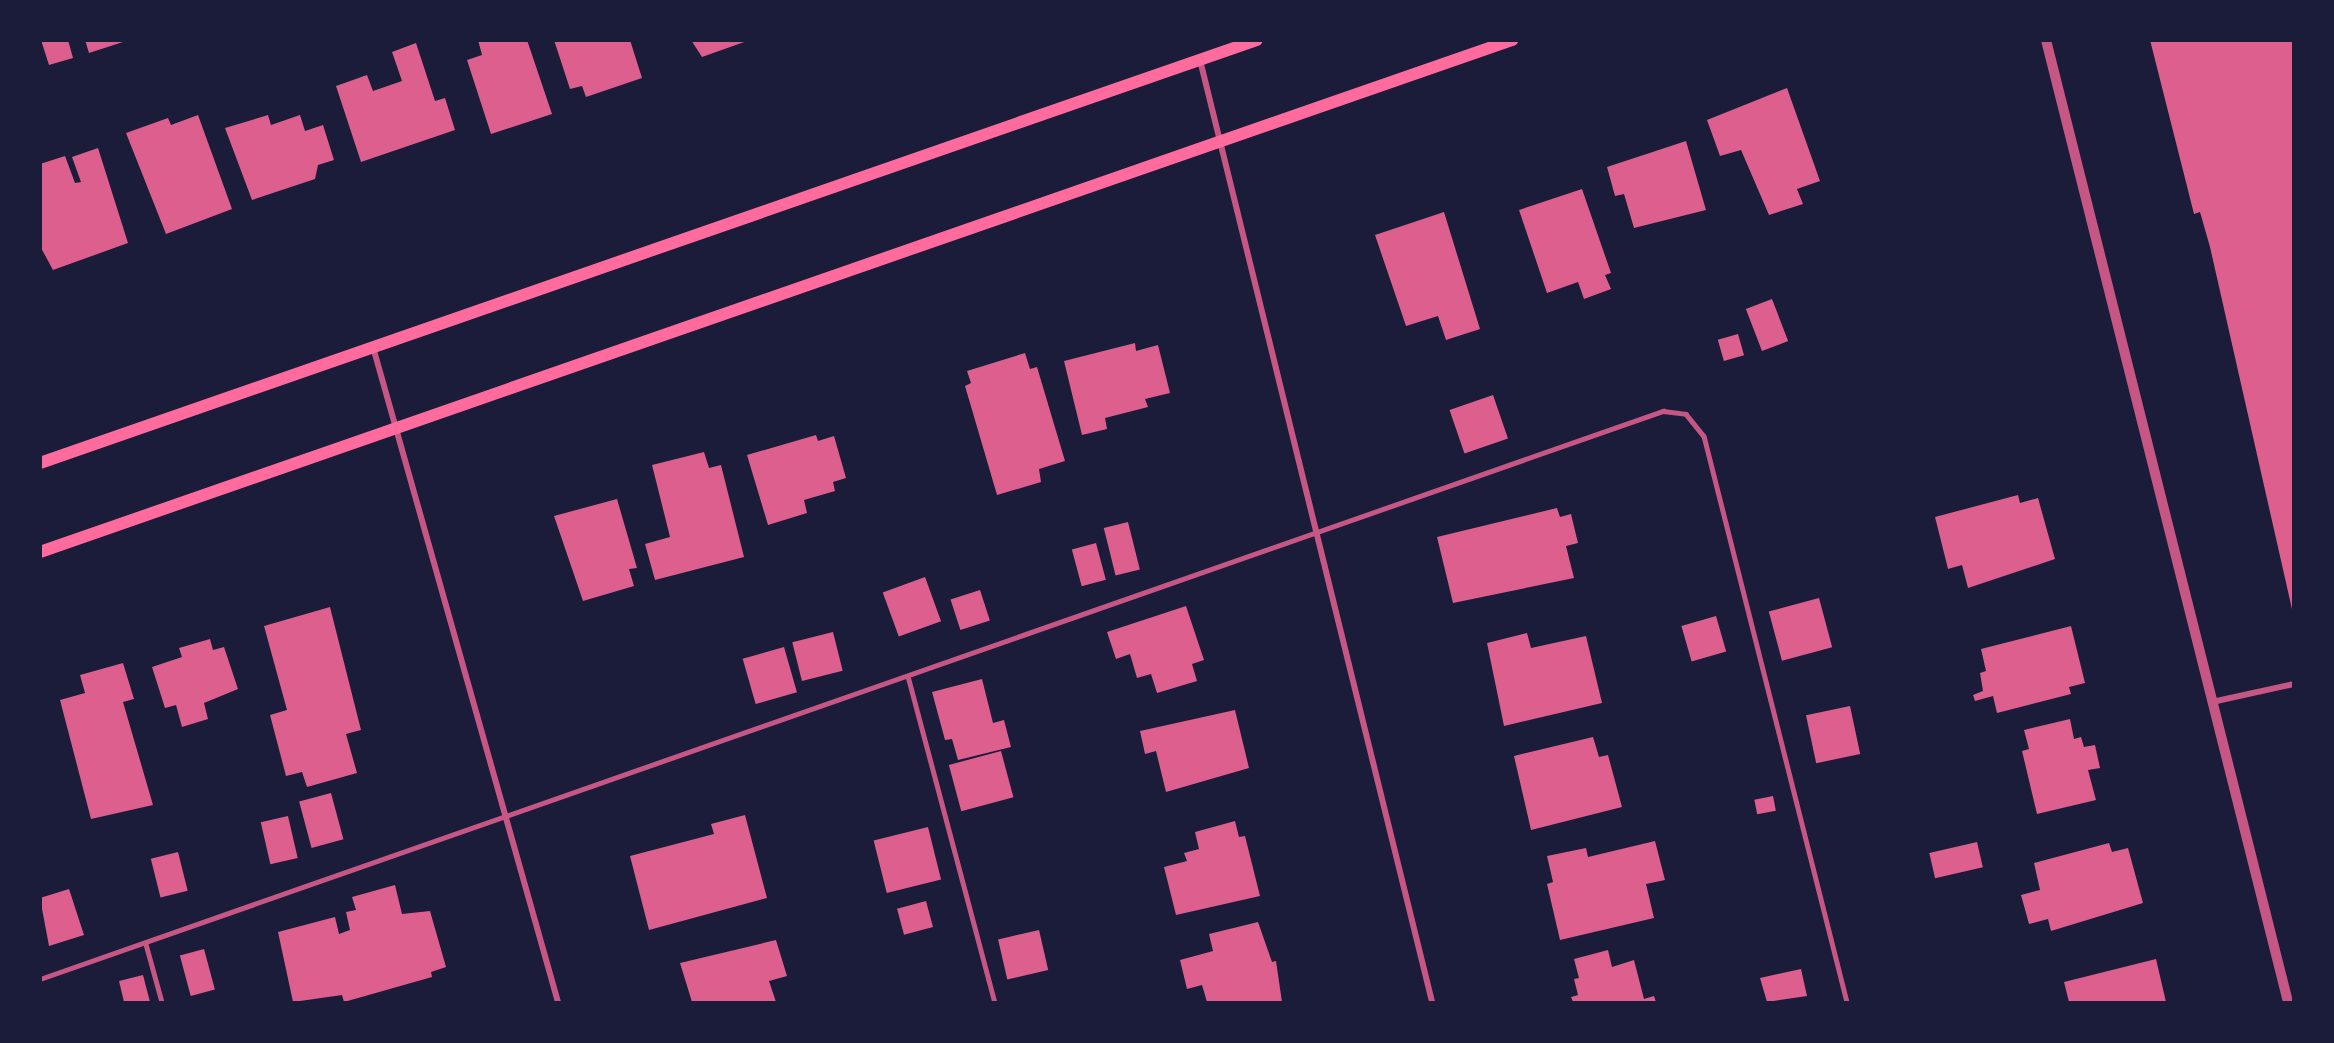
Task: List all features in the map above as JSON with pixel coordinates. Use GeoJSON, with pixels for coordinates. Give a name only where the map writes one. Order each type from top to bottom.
{"type":"FeatureCollection","features":[{"type":"Feature","properties":{"kind":"main road"},"geometry":{"type":"LineString","coordinates":[[40,463],[1257,40]]}},
{"type":"Feature","properties":{"kind":"main road"},"geometry":{"type":"LineString","coordinates":[[40,552],[1512,40]]}},
{"type":"Feature","properties":{"kind":"street"},"geometry":{"type":"LineString","coordinates":[[2046,40],[2288,1002]]}},
{"type":"Feature","properties":{"kind":"street"},"geometry":{"type":"LineString","coordinates":[[1200,60],[1432,1002]]}},
{"type":"Feature","properties":{"kind":"street"},"geometry":{"type":"LineString","coordinates":[[373,347],[398,428],[558,1002]]}},
{"type":"Feature","properties":{"kind":"street"},"geometry":{"type":"LineString","coordinates":[[2212,702],[2294,684]]}},
{"type":"Feature","properties":{"kind":"lane"},"geometry":{"type":"LineString","coordinates":[[40,979],[146,944],[1663,411],[1697,423],[1847,1002]]}},
{"type":"Feature","properties":{"kind":"lane"},"geometry":{"type":"LineString","coordinates":[[908,676],[995,1002]]}},
{"type":"Feature","properties":{"kind":"lane"},"geometry":{"type":"LineString","coordinates":[[146,944],[162,1002]]}},
{"type":"Feature","properties":{"kind":"building"},"geometry":{"type":"Polygon","coordinates":[[[41,40],[68,40],[73,58],[49,65],[41,40]]]}},
{"type":"Feature","properties":{"kind":"building"},"geometry":{"type":"Polygon","coordinates":[[[85,40],[126,40],[126,41],[89,53],[85,40]]]}},
{"type":"Feature","properties":{"kind":"building"},"geometry":{"type":"Polygon","coordinates":[[[478,40],[527,40],[552,114],[491,134],[467,60],[482,55],[478,40]]]}},
{"type":"Feature","properties":{"kind":"building"},"geometry":{"type":"Polygon","coordinates":[[[554,40],[630,40],[642,78],[586,97],[582,86],[570,89],[554,40]]]}},
{"type":"Feature","properties":{"kind":"building"},"geometry":{"type":"Polygon","coordinates":[[[691,40],[747,40],[747,41],[702,57],[691,40]]]}},
{"type":"Feature","properties":{"kind":"building"},"geometry":{"type":"Polygon","coordinates":[[[2150,40],[2294,40],[2294,618],[2210,247],[2200,212],[2194,214],[2150,40]]]}},
{"type":"Feature","properties":{"kind":"building"},"geometry":{"type":"Polygon","coordinates":[[[416,43],[435,101],[445,98],[455,130],[361,162],[336,86],[367,75],[373,91],[402,81],[392,52],[416,43]]]}},
{"type":"Feature","properties":{"kind":"building"},"geometry":{"type":"Polygon","coordinates":[[[1787,88],[1820,181],[1797,189],[1803,204],[1769,215],[1741,150],[1720,156],[1707,120],[1787,88]]]}},
{"type":"Feature","properties":{"kind":"building"},"geometry":{"type":"Polygon","coordinates":[[[198,115],[232,209],[166,234],[126,133],[168,118],[171,125],[198,115]]]}},
{"type":"Feature","properties":{"kind":"building"},"geometry":{"type":"Polygon","coordinates":[[[268,115],[271,125],[300,115],[305,131],[323,125],[334,160],[318,165],[315,179],[252,200],[225,128],[268,115]]]}},
{"type":"Feature","properties":{"kind":"building"},"geometry":{"type":"Polygon","coordinates":[[[1686,141],[1706,210],[1634,228],[1624,194],[1615,196],[1607,167],[1686,141]]]}},
{"type":"Feature","properties":{"kind":"building"},"geometry":{"type":"Polygon","coordinates":[[[98,148],[128,243],[53,270],[40,246],[40,164],[65,156],[75,183],[81,182],[72,157],[98,148]]]}},
{"type":"Feature","properties":{"kind":"building"},"geometry":{"type":"Polygon","coordinates":[[[1582,189],[1611,273],[1605,275],[1611,289],[1584,299],[1578,282],[1547,293],[1519,210],[1582,189]]]}},
{"type":"Feature","properties":{"kind":"building"},"geometry":{"type":"Polygon","coordinates":[[[1444,212],[1480,329],[1446,340],[1438,316],[1406,326],[1375,235],[1444,212]]]}},
{"type":"Feature","properties":{"kind":"building"},"geometry":{"type":"Polygon","coordinates":[[[1772,299],[1788,341],[1762,351],[1746,309],[1772,299]]]}},
{"type":"Feature","properties":{"kind":"building"},"geometry":{"type":"Polygon","coordinates":[[[1738,334],[1744,355],[1724,361],[1718,340],[1738,334]]]}},
{"type":"Feature","properties":{"kind":"building"},"geometry":{"type":"Polygon","coordinates":[[[1135,343],[1136,351],[1158,345],[1170,393],[1145,399],[1148,407],[1105,418],[1107,429],[1082,435],[1064,361],[1135,343]]]}},
{"type":"Feature","properties":{"kind":"building"},"geometry":{"type":"Polygon","coordinates":[[[1025,353],[1030,369],[1037,367],[1065,461],[1039,469],[1041,482],[997,495],[965,386],[971,383],[967,371],[1025,353]]]}},
{"type":"Feature","properties":{"kind":"building"},"geometry":{"type":"Polygon","coordinates":[[[1493,395],[1508,438],[1464,453],[1450,410],[1493,395]]]}},
{"type":"Feature","properties":{"kind":"building"},"geometry":{"type":"Polygon","coordinates":[[[816,435],[818,441],[834,436],[846,478],[833,482],[835,491],[804,500],[807,513],[768,525],[747,455],[816,435]]]}},
{"type":"Feature","properties":{"kind":"building"},"geometry":{"type":"Polygon","coordinates":[[[704,452],[709,468],[721,465],[744,557],[655,580],[645,544],[670,537],[652,465],[704,452]]]}},
{"type":"Feature","properties":{"kind":"building"},"geometry":{"type":"Polygon","coordinates":[[[2018,495],[2020,503],[2038,498],[2055,559],[1968,588],[1962,565],[1948,569],[1935,517],[2018,495]]]}},
{"type":"Feature","properties":{"kind":"building"},"geometry":{"type":"Polygon","coordinates":[[[617,499],[637,568],[629,569],[634,586],[583,601],[554,516],[617,499]]]}},
{"type":"Feature","properties":{"kind":"building"},"geometry":{"type":"Polygon","coordinates":[[[1557,508],[1560,517],[1571,514],[1578,543],[1566,546],[1574,578],[1453,603],[1437,537],[1557,508]]]}},
{"type":"Feature","properties":{"kind":"building"},"geometry":{"type":"Polygon","coordinates":[[[1128,522],[1140,570],[1116,576],[1104,528],[1128,522]]]}},
{"type":"Feature","properties":{"kind":"building"},"geometry":{"type":"Polygon","coordinates":[[[1096,543],[1106,580],[1082,586],[1072,549],[1096,543]]]}},
{"type":"Feature","properties":{"kind":"building"},"geometry":{"type":"Polygon","coordinates":[[[925,577],[941,621],[899,637],[883,592],[925,577]]]}},
{"type":"Feature","properties":{"kind":"building"},"geometry":{"type":"Polygon","coordinates":[[[980,590],[990,620],[960,630],[951,600],[980,590]]]}},
{"type":"Feature","properties":{"kind":"building"},"geometry":{"type":"Polygon","coordinates":[[[1819,598],[1832,647],[1782,661],[1769,611],[1819,598]]]}},
{"type":"Feature","properties":{"kind":"building"},"geometry":{"type":"Polygon","coordinates":[[[1186,606],[1204,660],[1192,664],[1197,681],[1157,693],[1151,674],[1137,678],[1130,654],[1116,659],[1107,632],[1186,606]]]}},
{"type":"Feature","properties":{"kind":"building"},"geometry":{"type":"Polygon","coordinates":[[[330,607],[361,730],[346,734],[357,773],[307,787],[302,772],[286,776],[270,715],[287,710],[264,626],[330,607]]]}},
{"type":"Feature","properties":{"kind":"building"},"geometry":{"type":"Polygon","coordinates":[[[1716,616],[1726,652],[1692,661],[1681,626],[1716,616]]]}},
{"type":"Feature","properties":{"kind":"building"},"geometry":{"type":"Polygon","coordinates":[[[2071,626],[2085,683],[2069,687],[2071,694],[1997,713],[1993,696],[1975,701],[1973,695],[1983,691],[1980,673],[1986,671],[1981,649],[2071,626]]]}},
{"type":"Feature","properties":{"kind":"building"},"geometry":{"type":"Polygon","coordinates":[[[833,632],[843,671],[802,681],[792,642],[833,632]]]}},
{"type":"Feature","properties":{"kind":"building"},"geometry":{"type":"Polygon","coordinates":[[[1527,633],[1531,648],[1586,636],[1602,703],[1504,726],[1487,643],[1527,633]]]}},
{"type":"Feature","properties":{"kind":"building"},"geometry":{"type":"Polygon","coordinates":[[[210,639],[213,650],[224,647],[238,689],[204,703],[208,719],[182,727],[176,705],[165,708],[152,667],[182,657],[179,648],[210,639]]]}},
{"type":"Feature","properties":{"kind":"building"},"geometry":{"type":"Polygon","coordinates":[[[784,647],[797,692],[756,704],[743,659],[784,647]]]}},
{"type":"Feature","properties":{"kind":"building"},"geometry":{"type":"Polygon","coordinates":[[[123,663],[134,699],[123,702],[153,805],[91,819],[60,700],[85,693],[80,675],[123,663]]]}},
{"type":"Feature","properties":{"kind":"building"},"geometry":{"type":"Polygon","coordinates":[[[982,679],[993,723],[1004,720],[1011,747],[958,760],[952,739],[945,740],[932,692],[982,679]]]}},
{"type":"Feature","properties":{"kind":"building"},"geometry":{"type":"Polygon","coordinates":[[[1850,706],[1860,754],[1816,763],[1806,715],[1850,706]]]}},
{"type":"Feature","properties":{"kind":"building"},"geometry":{"type":"Polygon","coordinates":[[[1235,710],[1249,768],[1166,792],[1156,751],[1145,754],[1140,731],[1235,710]]]}},
{"type":"Feature","properties":{"kind":"building"},"geometry":{"type":"Polygon","coordinates":[[[2070,719],[2074,739],[2081,737],[2084,747],[2095,745],[2100,768],[2088,770],[2096,800],[2037,814],[2022,751],[2029,749],[2024,730],[2070,719]]]}},
{"type":"Feature","properties":{"kind":"building"},"geometry":{"type":"Polygon","coordinates":[[[1593,737],[1599,757],[1608,755],[1622,807],[1531,830],[1514,756],[1593,737]]]}},
{"type":"Feature","properties":{"kind":"building"},"geometry":{"type":"Polygon","coordinates":[[[1001,751],[1013,797],[961,811],[949,765],[1001,751]]]}},
{"type":"Feature","properties":{"kind":"building"},"geometry":{"type":"Polygon","coordinates":[[[331,793],[343,839],[312,848],[299,802],[331,793]]]}},
{"type":"Feature","properties":{"kind":"building"},"geometry":{"type":"Polygon","coordinates":[[[1773,796],[1776,811],[1757,814],[1754,800],[1773,796]]]}},
{"type":"Feature","properties":{"kind":"building"},"geometry":{"type":"Polygon","coordinates":[[[745,815],[767,898],[649,930],[630,856],[714,834],[711,824],[745,815]]]}},
{"type":"Feature","properties":{"kind":"building"},"geometry":{"type":"Polygon","coordinates":[[[288,816],[298,858],[270,864],[261,822],[288,816]]]}},
{"type":"Feature","properties":{"kind":"building"},"geometry":{"type":"Polygon","coordinates":[[[1235,821],[1239,837],[1245,836],[1260,896],[1176,915],[1164,867],[1187,861],[1184,853],[1199,849],[1195,832],[1235,821]]]}},
{"type":"Feature","properties":{"kind":"building"},"geometry":{"type":"Polygon","coordinates":[[[928,827],[941,879],[887,893],[874,841],[928,827]]]}},
{"type":"Feature","properties":{"kind":"building"},"geometry":{"type":"Polygon","coordinates":[[[1655,841],[1665,880],[1646,884],[1654,918],[1560,940],[1547,884],[1553,882],[1547,856],[1586,848],[1588,857],[1655,841]]]}},
{"type":"Feature","properties":{"kind":"building"},"geometry":{"type":"Polygon","coordinates":[[[1977,842],[1983,867],[1935,878],[1929,853],[1977,842]]]}},
{"type":"Feature","properties":{"kind":"building"},"geometry":{"type":"Polygon","coordinates":[[[2109,843],[2112,852],[2128,848],[2143,903],[2051,931],[2048,919],[2029,924],[2021,895],[2040,890],[2034,863],[2109,843]]]}},
{"type":"Feature","properties":{"kind":"building"},"geometry":{"type":"Polygon","coordinates":[[[178,852],[188,891],[161,898],[151,859],[178,852]]]}},
{"type":"Feature","properties":{"kind":"building"},"geometry":{"type":"Polygon","coordinates":[[[395,885],[402,914],[430,911],[446,967],[431,972],[432,977],[344,1002],[342,995],[293,1002],[278,932],[335,917],[339,934],[350,930],[346,912],[356,910],[352,897],[395,885]]]}},
{"type":"Feature","properties":{"kind":"building"},"geometry":{"type":"Polygon","coordinates":[[[69,889],[84,935],[49,946],[40,898],[69,889]]]}},
{"type":"Feature","properties":{"kind":"building"},"geometry":{"type":"Polygon","coordinates":[[[926,901],[933,927],[904,935],[897,909],[926,901]]]}},
{"type":"Feature","properties":{"kind":"building"},"geometry":{"type":"Polygon","coordinates":[[[1258,922],[1272,962],[1276,961],[1282,1002],[1207,1002],[1202,985],[1187,989],[1180,960],[1213,951],[1209,934],[1258,922]]]}},
{"type":"Feature","properties":{"kind":"building"},"geometry":{"type":"Polygon","coordinates":[[[1039,930],[1048,970],[1007,979],[998,939],[1039,930]]]}},
{"type":"Feature","properties":{"kind":"building"},"geometry":{"type":"Polygon","coordinates":[[[776,940],[787,976],[769,981],[776,1002],[692,1002],[680,963],[776,940]]]}},
{"type":"Feature","properties":{"kind":"building"},"geometry":{"type":"Polygon","coordinates":[[[204,949],[215,990],[191,996],[180,955],[204,949]]]}},
{"type":"Feature","properties":{"kind":"building"},"geometry":{"type":"Polygon","coordinates":[[[1608,950],[1612,967],[1634,960],[1644,999],[1654,996],[1656,1002],[1573,1002],[1571,997],[1578,995],[1574,979],[1579,978],[1574,959],[1608,950]]]}},
{"type":"Feature","properties":{"kind":"building"},"geometry":{"type":"Polygon","coordinates":[[[2156,959],[2166,1002],[2069,1002],[2064,982],[2156,959]]]}},
{"type":"Feature","properties":{"kind":"building"},"geometry":{"type":"Polygon","coordinates":[[[1801,969],[1807,996],[1767,1002],[1760,978],[1801,969]]]}},
{"type":"Feature","properties":{"kind":"building"},"geometry":{"type":"Polygon","coordinates":[[[143,975],[150,1002],[124,1002],[119,981],[143,975]]]}}]}
